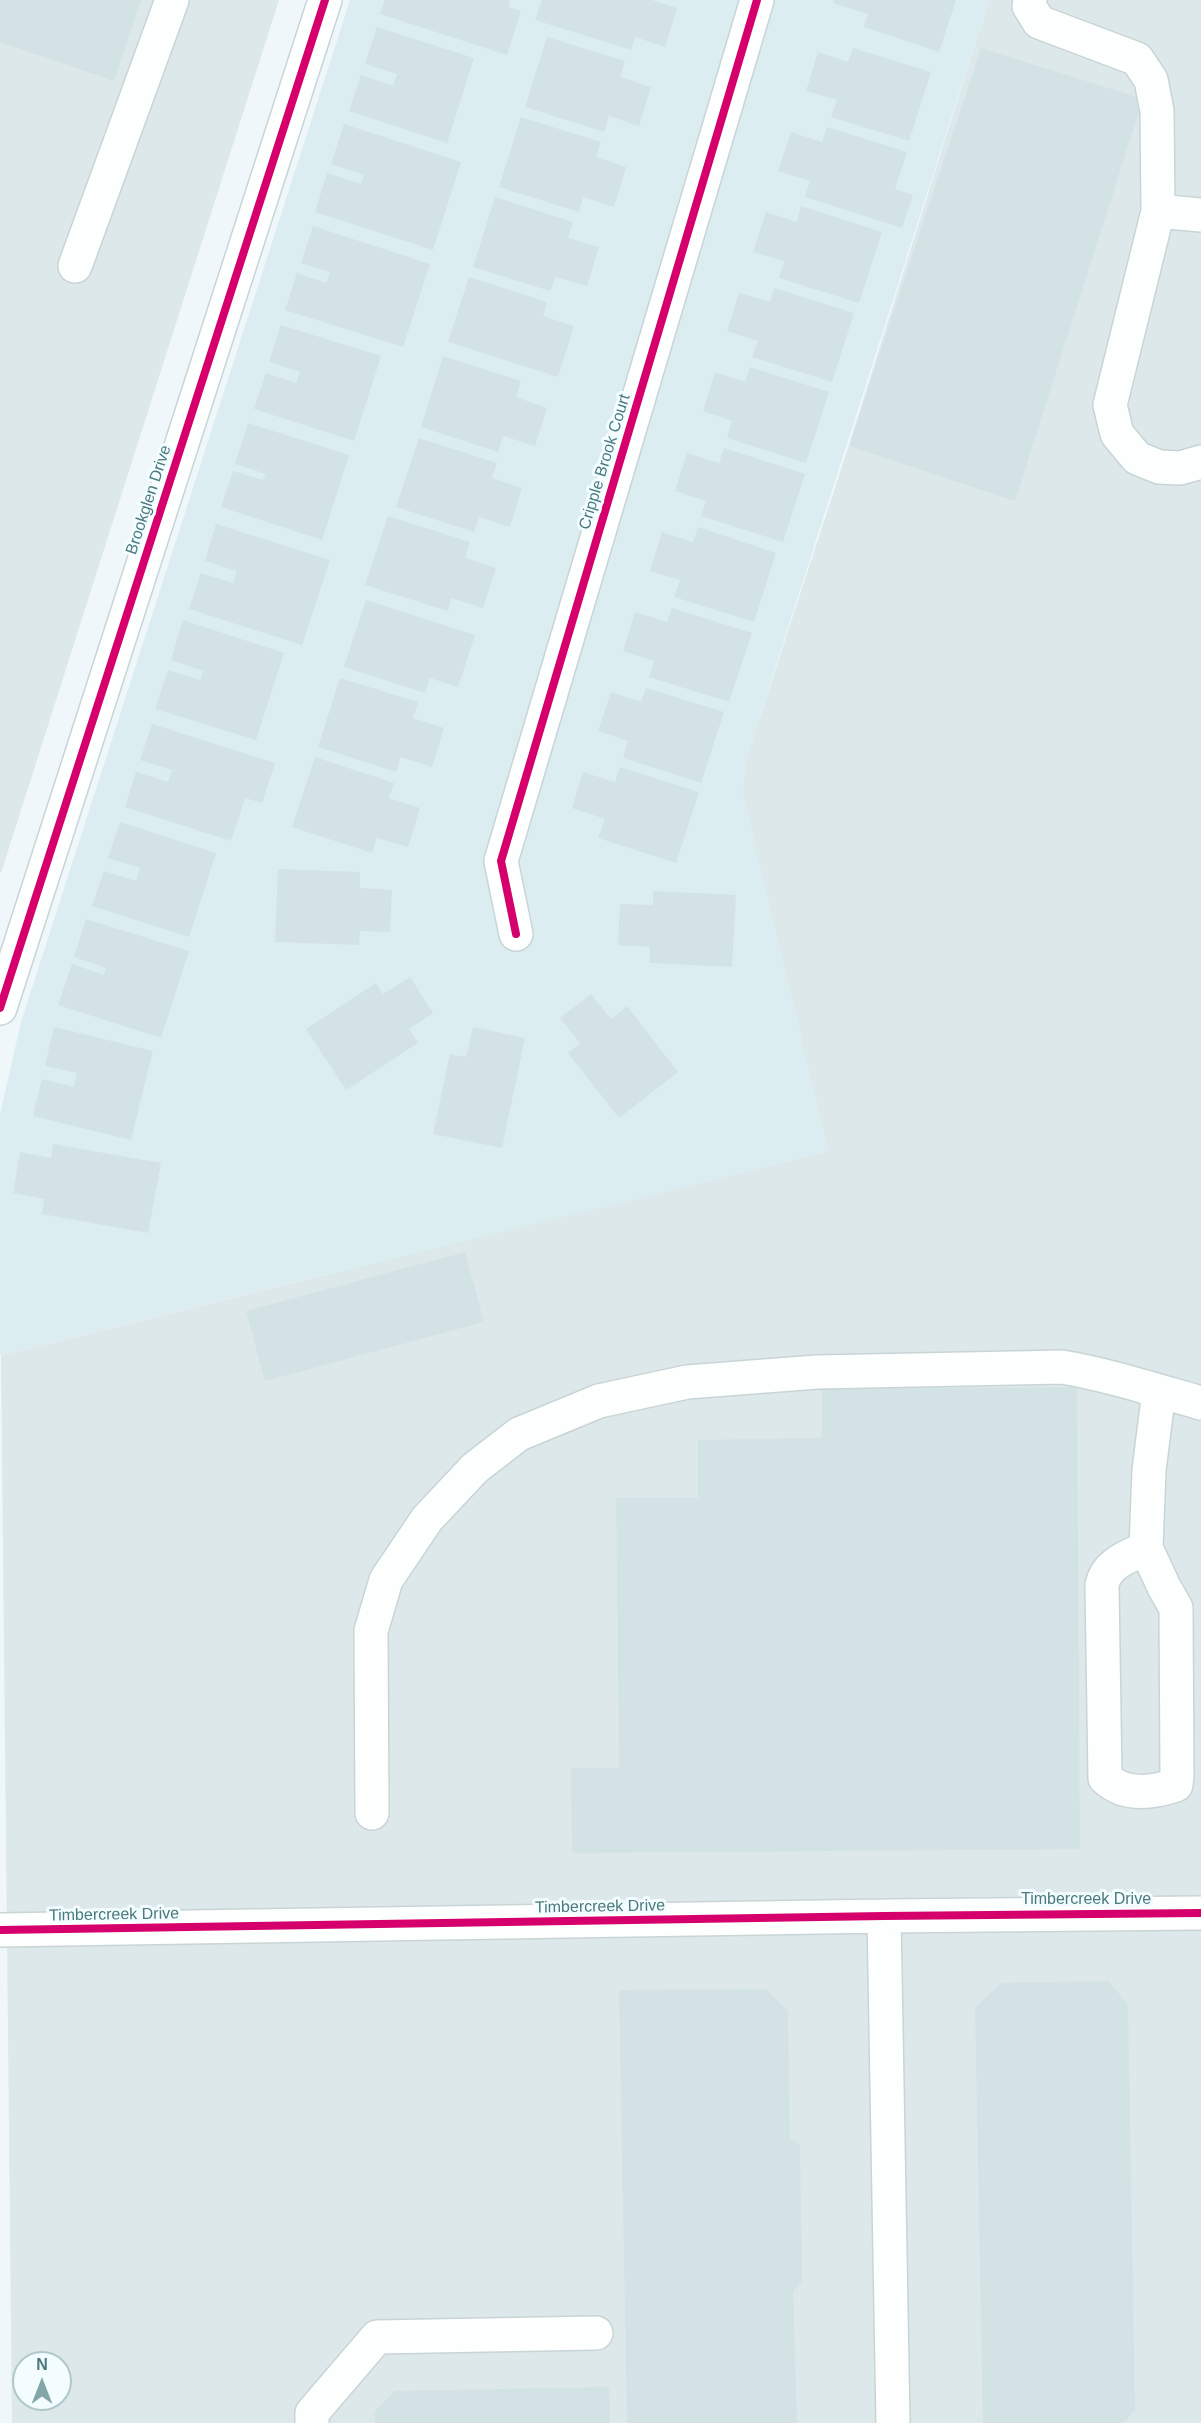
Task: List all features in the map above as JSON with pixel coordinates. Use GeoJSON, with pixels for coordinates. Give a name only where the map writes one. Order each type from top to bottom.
{"type":"FeatureCollection","features":[{"type":"Feature","properties":{"kind":"street"},"geometry":{"type":"LineString","coordinates":[[75,266],[172,0]]}},
{"type":"Feature","properties":{"kind":"street","name":"Brookglen Drive"},"geometry":{"type":"LineString","coordinates":[[0,1008],[7,964],[325,0]]}},
{"type":"Feature","properties":{"kind":"street","name":"Cripple Brook Court"},"geometry":{"type":"LineString","coordinates":[[516,934],[501,861],[757,0]]}},
{"type":"Feature","properties":{"kind":"street"},"geometry":{"type":"LineString","coordinates":[[1030,0],[1029,6],[1039,22],[1137,60],[1151,80],[1157,111],[1158,211],[1110,405],[1117,435],[1137,458],[1159,467],[1180,468],[1201,462]]}},
{"type":"Feature","properties":{"kind":"street"},"geometry":{"type":"LineString","coordinates":[[1158,211],[1201,215]]}},
{"type":"Feature","properties":{"kind":"street"},"geometry":{"type":"LineString","coordinates":[[372,1813],[371,1631],[386,1580],[427,1519],[475,1468],[519,1434],[599,1401],[687,1382],[817,1372],[1062,1367],[1101,1374],[1201,1403]]}},
{"type":"Feature","properties":{"kind":"street"},"geometry":{"type":"LineString","coordinates":[[1146,1548],[1119,1561],[1104,1573],[1102,1585],[1105,1778],[1114,1787],[1137,1792],[1164,1789],[1176,1785],[1189,1702],[1176,1608],[1146,1548],[1149,1470],[1159,1391]]}},
{"type":"Feature","properties":{"kind":"street","name":"Timbercreek Drive"},"geometry":{"type":"LineString","coordinates":[[0,1930],[1201,1913]]}},
{"type":"Feature","properties":{"kind":"street"},"geometry":{"type":"LineString","coordinates":[[884,1916],[893,2423]]}},
{"type":"Feature","properties":{"kind":"street"},"geometry":{"type":"LineString","coordinates":[[312,2423],[312,2413],[377,2337],[596,2333]]}},
{"type":"Feature","properties":{"kind":"shaded area"},"geometry":{"type":"Polygon","coordinates":[[[0,0],[279,0],[1,873],[0,871],[0,0]]]}},
{"type":"Feature","properties":{"kind":"shaded area"},"geometry":{"type":"Polygon","coordinates":[[[350,0],[989,0],[747,756],[742,790],[828,1151],[0,1355],[0,1114],[21,1022],[350,0]]]}},
{"type":"Feature","properties":{"kind":"shaded area"},"geometry":{"type":"Polygon","coordinates":[[[989,0],[1201,0],[1201,2423],[12,2423],[1,1355],[828,1151],[742,791],[747,756],[849,445],[989,0]]]}},
{"type":"Feature","properties":{"kind":"building"},"geometry":{"type":"Polygon","coordinates":[[[0,0],[141,0],[114,81],[0,42],[0,0]]]}},
{"type":"Feature","properties":{"kind":"building"},"geometry":{"type":"Polygon","coordinates":[[[385,0],[510,0],[508,7],[521,11],[507,55],[380,14],[385,0]]]}},
{"type":"Feature","properties":{"kind":"building"},"geometry":{"type":"Polygon","coordinates":[[[542,0],[652,0],[677,8],[665,47],[635,37],[631,50],[535,20],[542,0]]]}},
{"type":"Feature","properties":{"kind":"building"},"geometry":{"type":"Polygon","coordinates":[[[834,0],[956,0],[939,52],[864,27],[868,14],[833,3],[834,0]]]}},
{"type":"Feature","properties":{"kind":"building"},"geometry":{"type":"Polygon","coordinates":[[[377,27],[474,58],[447,143],[349,111],[361,75],[393,86],[397,74],[365,64],[377,27]]]}},
{"type":"Feature","properties":{"kind":"building"},"geometry":{"type":"Polygon","coordinates":[[[547,37],[625,61],[620,77],[651,87],[639,126],[609,116],[604,132],[525,107],[547,37]]]}},
{"type":"Feature","properties":{"kind":"building"},"geometry":{"type":"Polygon","coordinates":[[[853,48],[931,72],[909,141],[831,117],[837,100],[806,91],[818,52],[848,62],[853,48]]]}},
{"type":"Feature","properties":{"kind":"building"},"geometry":{"type":"Polygon","coordinates":[[[981,48],[1143,99],[1015,501],[849,446],[981,48]]]}},
{"type":"Feature","properties":{"kind":"building"},"geometry":{"type":"Polygon","coordinates":[[[521,117],[601,142],[596,157],[626,167],[614,207],[583,197],[579,212],[499,187],[521,117]]]}},
{"type":"Feature","properties":{"kind":"building"},"geometry":{"type":"Polygon","coordinates":[[[344,124],[461,162],[433,250],[315,212],[327,173],[361,184],[364,175],[331,164],[344,124]]]}},
{"type":"Feature","properties":{"kind":"building"},"geometry":{"type":"Polygon","coordinates":[[[827,127],[907,152],[895,189],[913,195],[902,228],[805,197],[810,181],[778,171],[791,132],[822,142],[827,127]]]}},
{"type":"Feature","properties":{"kind":"building"},"geometry":{"type":"Polygon","coordinates":[[[495,197],[573,222],[568,238],[599,247],[587,286],[556,277],[550,291],[473,267],[495,197]]]}},
{"type":"Feature","properties":{"kind":"building"},"geometry":{"type":"Polygon","coordinates":[[[801,206],[882,232],[859,303],[779,278],[784,261],[753,252],[766,212],[797,222],[801,206]]]}},
{"type":"Feature","properties":{"kind":"building"},"geometry":{"type":"Polygon","coordinates":[[[313,226],[430,264],[403,347],[285,310],[297,273],[326,283],[330,272],[301,263],[313,226]]]}},
{"type":"Feature","properties":{"kind":"building"},"geometry":{"type":"Polygon","coordinates":[[[469,277],[547,302],[543,316],[574,326],[558,377],[448,342],[469,277]]]}},
{"type":"Feature","properties":{"kind":"building"},"geometry":{"type":"Polygon","coordinates":[[[774,288],[854,313],[832,382],[752,357],[758,341],[727,331],[739,293],[770,302],[774,288]]]}},
{"type":"Feature","properties":{"kind":"building"},"geometry":{"type":"Polygon","coordinates":[[[281,325],[381,356],[354,441],[254,409],[266,373],[296,383],[300,372],[269,362],[281,325]]]}},
{"type":"Feature","properties":{"kind":"building"},"geometry":{"type":"Polygon","coordinates":[[[443,356],[521,381],[516,397],[547,408],[535,446],[503,436],[498,452],[421,427],[443,356]]]}},
{"type":"Feature","properties":{"kind":"building"},"geometry":{"type":"Polygon","coordinates":[[[750,367],[829,392],[806,463],[727,438],[732,421],[703,411],[715,372],[745,382],[750,367]]]}},
{"type":"Feature","properties":{"kind":"building"},"geometry":{"type":"Polygon","coordinates":[[[248,423],[349,455],[322,540],[221,507],[233,471],[263,480],[266,474],[235,464],[248,423]]]}},
{"type":"Feature","properties":{"kind":"building"},"geometry":{"type":"Polygon","coordinates":[[[419,438],[497,463],[492,478],[522,488],[510,527],[479,517],[474,532],[396,507],[419,438]]]}},
{"type":"Feature","properties":{"kind":"building"},"geometry":{"type":"Polygon","coordinates":[[[724,448],[805,474],[783,542],[701,516],[706,501],[675,491],[687,453],[719,463],[724,448]]]}},
{"type":"Feature","properties":{"kind":"building"},"geometry":{"type":"Polygon","coordinates":[[[388,516],[470,542],[465,558],[496,568],[483,608],[451,598],[448,611],[365,585],[388,516]]]}},
{"type":"Feature","properties":{"kind":"building"},"geometry":{"type":"Polygon","coordinates":[[[216,524],[330,560],[302,645],[189,609],[201,573],[233,583],[237,571],[205,561],[216,524]]]}},
{"type":"Feature","properties":{"kind":"building"},"geometry":{"type":"Polygon","coordinates":[[[698,527],[776,553],[754,622],[674,597],[680,580],[650,571],[662,532],[693,542],[698,527]]]}},
{"type":"Feature","properties":{"kind":"building"},"geometry":{"type":"Polygon","coordinates":[[[366,600],[475,635],[458,687],[430,678],[425,693],[344,667],[366,600]]]}},
{"type":"Feature","properties":{"kind":"building"},"geometry":{"type":"Polygon","coordinates":[[[672,608],[752,633],[729,702],[649,677],[654,661],[623,651],[635,612],[667,622],[672,608]]]}},
{"type":"Feature","properties":{"kind":"building"},"geometry":{"type":"Polygon","coordinates":[[[183,620],[284,653],[256,740],[155,709],[168,670],[200,680],[203,671],[171,660],[183,620]]]}},
{"type":"Feature","properties":{"kind":"building"},"geometry":{"type":"Polygon","coordinates":[[[340,678],[418,702],[413,718],[444,728],[432,767],[401,757],[396,772],[318,747],[340,678]]]}},
{"type":"Feature","properties":{"kind":"building"},"geometry":{"type":"Polygon","coordinates":[[[646,688],[724,712],[701,783],[623,758],[628,741],[598,731],[611,692],[641,702],[646,688]]]}},
{"type":"Feature","properties":{"kind":"building"},"geometry":{"type":"Polygon","coordinates":[[[152,724],[275,763],[262,803],[245,798],[231,841],[125,807],[136,772],[168,782],[172,770],[140,760],[152,724]]]}},
{"type":"Feature","properties":{"kind":"building"},"geometry":{"type":"Polygon","coordinates":[[[315,757],[394,783],[389,798],[420,808],[408,847],[377,838],[372,853],[292,827],[315,757]]]}},
{"type":"Feature","properties":{"kind":"building"},"geometry":{"type":"Polygon","coordinates":[[[620,767],[699,792],[676,863],[598,838],[605,819],[572,808],[583,772],[615,782],[620,767]]]}},
{"type":"Feature","properties":{"kind":"building"},"geometry":{"type":"Polygon","coordinates":[[[120,822],[216,853],[189,937],[92,906],[104,871],[136,881],[140,868],[108,858],[120,822]]]}},
{"type":"Feature","properties":{"kind":"building"},"geometry":{"type":"Polygon","coordinates":[[[278,869],[360,872],[360,888],[392,890],[390,932],[360,931],[359,945],[275,942],[278,869]]]}},
{"type":"Feature","properties":{"kind":"building"},"geometry":{"type":"Polygon","coordinates":[[[653,891],[736,895],[732,967],[650,963],[650,947],[618,945],[620,904],[653,905],[653,891]]]}},
{"type":"Feature","properties":{"kind":"building"},"geometry":{"type":"Polygon","coordinates":[[[86,919],[189,951],[161,1038],[58,1005],[72,964],[104,975],[106,968],[74,957],[86,919]]]}},
{"type":"Feature","properties":{"kind":"building"},"geometry":{"type":"Polygon","coordinates":[[[410,977],[433,1013],[409,1029],[418,1043],[346,1090],[306,1029],[376,983],[383,994],[410,977]]]}},
{"type":"Feature","properties":{"kind":"building"},"geometry":{"type":"Polygon","coordinates":[[[591,994],[611,1019],[627,1006],[678,1072],[619,1118],[568,1053],[580,1043],[560,1018],[591,994]]]}},
{"type":"Feature","properties":{"kind":"building"},"geometry":{"type":"Polygon","coordinates":[[[54,1027],[153,1051],[131,1140],[33,1116],[42,1079],[74,1087],[77,1073],[45,1066],[54,1027]]]}},
{"type":"Feature","properties":{"kind":"building"},"geometry":{"type":"Polygon","coordinates":[[[473,1027],[525,1038],[502,1148],[433,1134],[450,1054],[466,1057],[473,1027]]]}},
{"type":"Feature","properties":{"kind":"building"},"geometry":{"type":"Polygon","coordinates":[[[53,1144],[161,1163],[148,1233],[42,1214],[44,1199],[13,1193],[20,1152],[51,1158],[53,1144]]]}},
{"type":"Feature","properties":{"kind":"building"},"geometry":{"type":"Polygon","coordinates":[[[465,1252],[484,1322],[265,1381],[246,1311],[465,1252]]]}},
{"type":"Feature","properties":{"kind":"building"},"geometry":{"type":"Polygon","coordinates":[[[1077,1387],[1080,1849],[572,1853],[571,1768],[619,1768],[616,1498],[698,1498],[698,1440],[822,1438],[822,1389],[1077,1387]]]}},
{"type":"Feature","properties":{"kind":"building"},"geometry":{"type":"Polygon","coordinates":[[[1109,1981],[1128,2005],[1135,2410],[1123,2423],[983,2423],[975,2008],[1001,1983],[1109,1981]]]}},
{"type":"Feature","properties":{"kind":"building"},"geometry":{"type":"Polygon","coordinates":[[[766,1989],[788,2011],[790,2138],[800,2146],[802,2281],[793,2291],[797,2423],[627,2423],[619,1990],[766,1989]]]}},
{"type":"Feature","properties":{"kind":"building"},"geometry":{"type":"Polygon","coordinates":[[[609,2387],[610,2423],[375,2423],[374,2412],[395,2391],[609,2387]]]}},
{"type":"Feature","properties":{"kind":"cycle path"},"geometry":{"type":"LineString","coordinates":[[0,1008],[325,0]]}},
{"type":"Feature","properties":{"kind":"cycle path"},"geometry":{"type":"LineString","coordinates":[[516,934],[501,861],[757,0]]}},
{"type":"Feature","properties":{"kind":"cycle path"},"geometry":{"type":"LineString","coordinates":[[0,1930],[1201,1913]]}}]}
